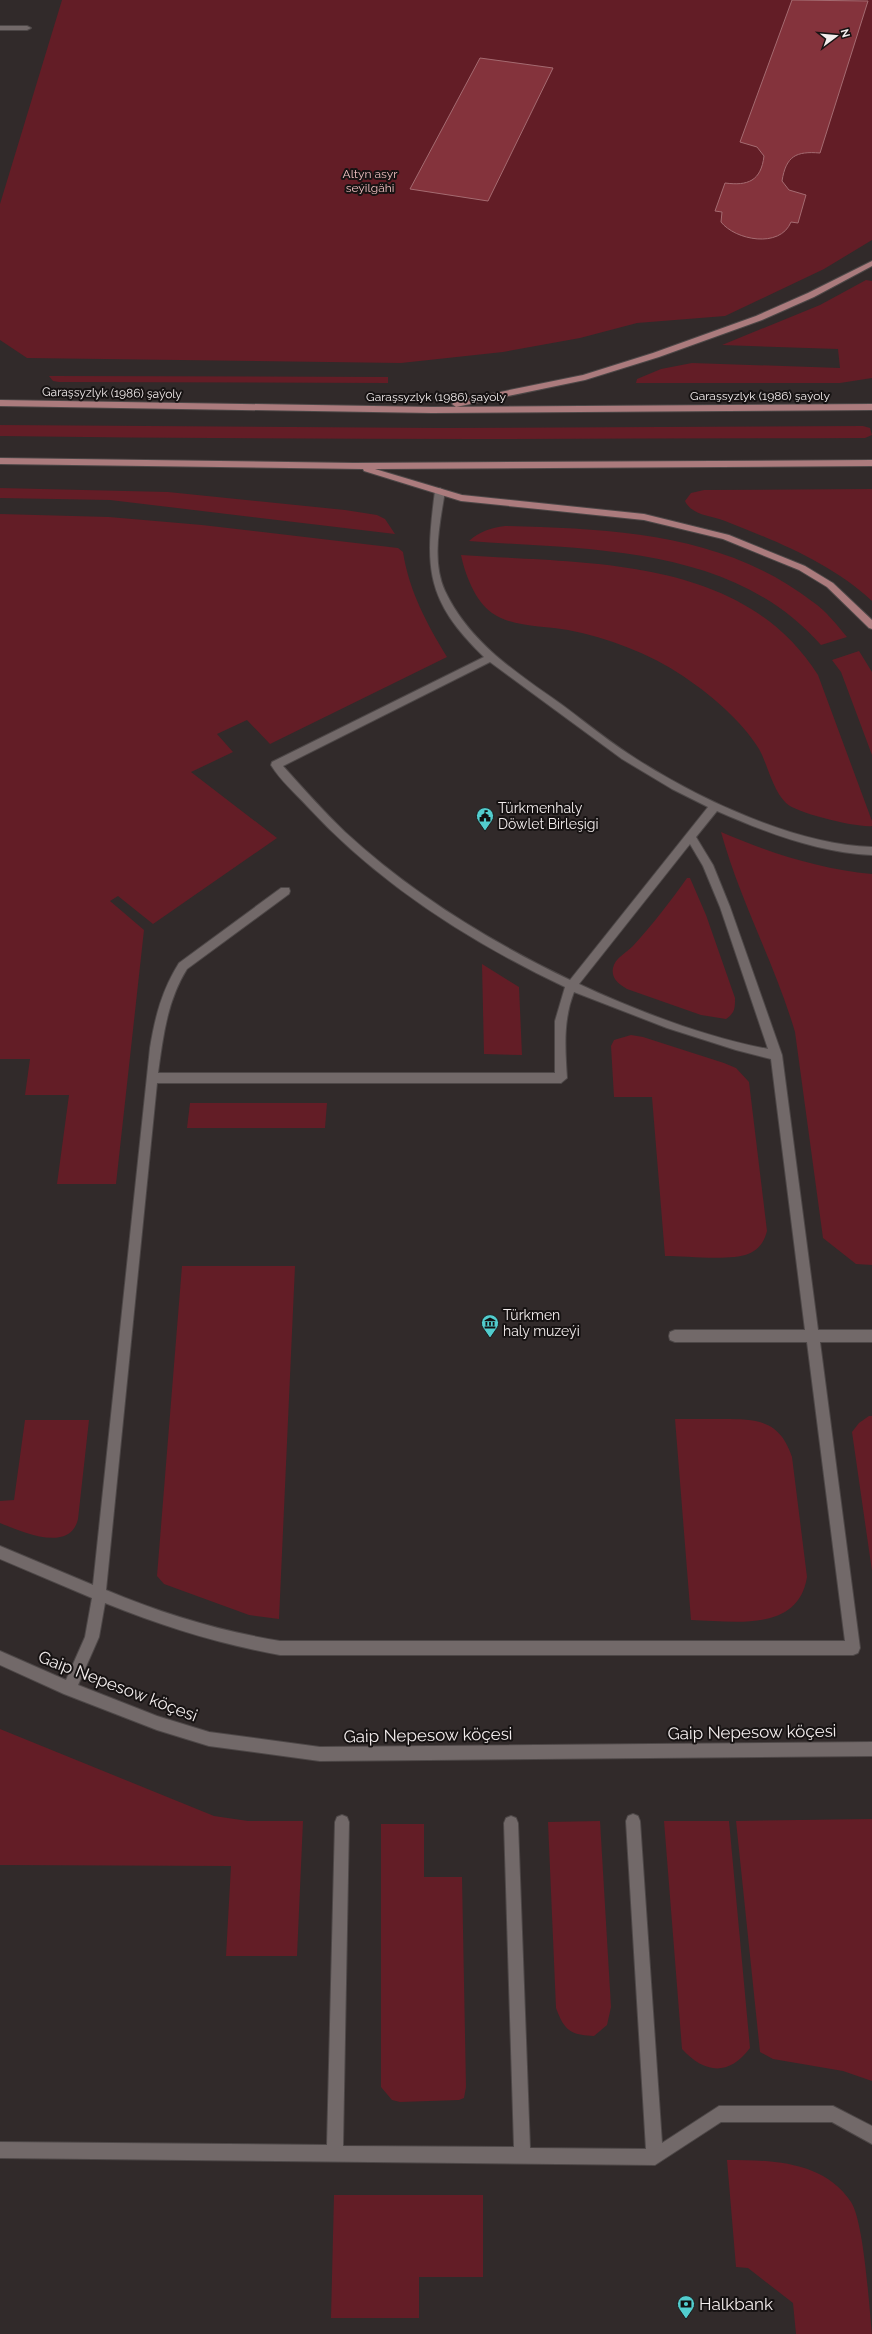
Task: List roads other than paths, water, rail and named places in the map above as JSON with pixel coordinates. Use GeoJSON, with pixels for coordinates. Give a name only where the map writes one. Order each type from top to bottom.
{"type":"FeatureCollection","features":[{"type":"Feature","properties":{"kind":"main road"},"geometry":{"type":"LineString","coordinates":[[432,410],[584,377],[656,355],[759,318],[811,296],[872,264]]}},
{"type":"Feature","properties":{"kind":"main road","name":"Garaşsyzlyk (1986) şaýoly"},"geometry":{"type":"LineString","coordinates":[[0,403],[432,410],[872,407]]}},
{"type":"Feature","properties":{"kind":"main road"},"geometry":{"type":"LineString","coordinates":[[0,461],[354,466],[872,463]]}},
{"type":"Feature","properties":{"kind":"main road"},"geometry":{"type":"LineString","coordinates":[[354,466],[461,498],[486,502],[644,517],[726,537],[802,568],[830,585],[872,626]]}},
{"type":"Feature","properties":{"kind":"street"},"geometry":{"type":"LineString","coordinates":[[0,28],[27,28]]}},
{"type":"Feature","properties":{"kind":"street"},"geometry":{"type":"LineString","coordinates":[[440,491],[433,545],[433,564],[440,589],[458,621],[490,658],[635,762],[715,806],[786,834],[849,850],[872,851]]}},
{"type":"Feature","properties":{"kind":"street"},"geometry":{"type":"LineString","coordinates":[[490,658],[276,765],[343,836],[413,893],[503,951],[571,986],[642,1015],[749,1050],[776,1055]]}},
{"type":"Feature","properties":{"kind":"street"},"geometry":{"type":"LineString","coordinates":[[152,1078],[560,1078],[558,1024],[563,1002],[571,986],[715,806]]}},
{"type":"Feature","properties":{"kind":"street"},"geometry":{"type":"LineString","coordinates":[[0,1552],[153,1616],[205,1634],[248,1644],[280,1648],[853,1648],[776,1055],[725,907],[708,865],[691,837]]}},
{"type":"Feature","properties":{"kind":"street"},"geometry":{"type":"LineString","coordinates":[[68,1689],[92,1637],[98,1593],[152,1078],[163,1006],[172,982],[183,966],[285,891]]}},
{"type":"Feature","properties":{"kind":"street"},"geometry":{"type":"LineString","coordinates":[[675,1336],[872,1336]]}},
{"type":"Feature","properties":{"kind":"street","name":"Gaip Nepesow köçesi"},"geometry":{"type":"LineString","coordinates":[[0,1658],[68,1689],[157,1723],[209,1740],[320,1754],[872,1749]]}},
{"type":"Feature","properties":{"kind":"street"},"geometry":{"type":"LineString","coordinates":[[633,1821],[655,2157]]}},
{"type":"Feature","properties":{"kind":"street"},"geometry":{"type":"LineString","coordinates":[[335,2153],[342,1822]]}},
{"type":"Feature","properties":{"kind":"street"},"geometry":{"type":"LineString","coordinates":[[511,1823],[522,2156]]}},
{"type":"Feature","properties":{"kind":"street"},"geometry":{"type":"LineString","coordinates":[[0,2150],[655,2157],[719,2114],[833,2114],[862,2128],[872,2136]]}},
{"type":"Feature","properties":{"kind":"place","name":"Türkmenhaly Döwlet Birleşigi"},"geometry":{"type":"Point","coordinates":[485,831]}},
{"type":"Feature","properties":{"kind":"place","name":"Türkmen haly muzeýi"},"geometry":{"type":"Point","coordinates":[490,1338]}},
{"type":"Feature","properties":{"kind":"place","name":"Halkbank"},"geometry":{"type":"Point","coordinates":[686,2319]}},
{"type":"Feature","properties":{"kind":"park label","name":"Altyn asyr seýilgähi"},"geometry":{"type":"Point","coordinates":[370,181]}}]}
